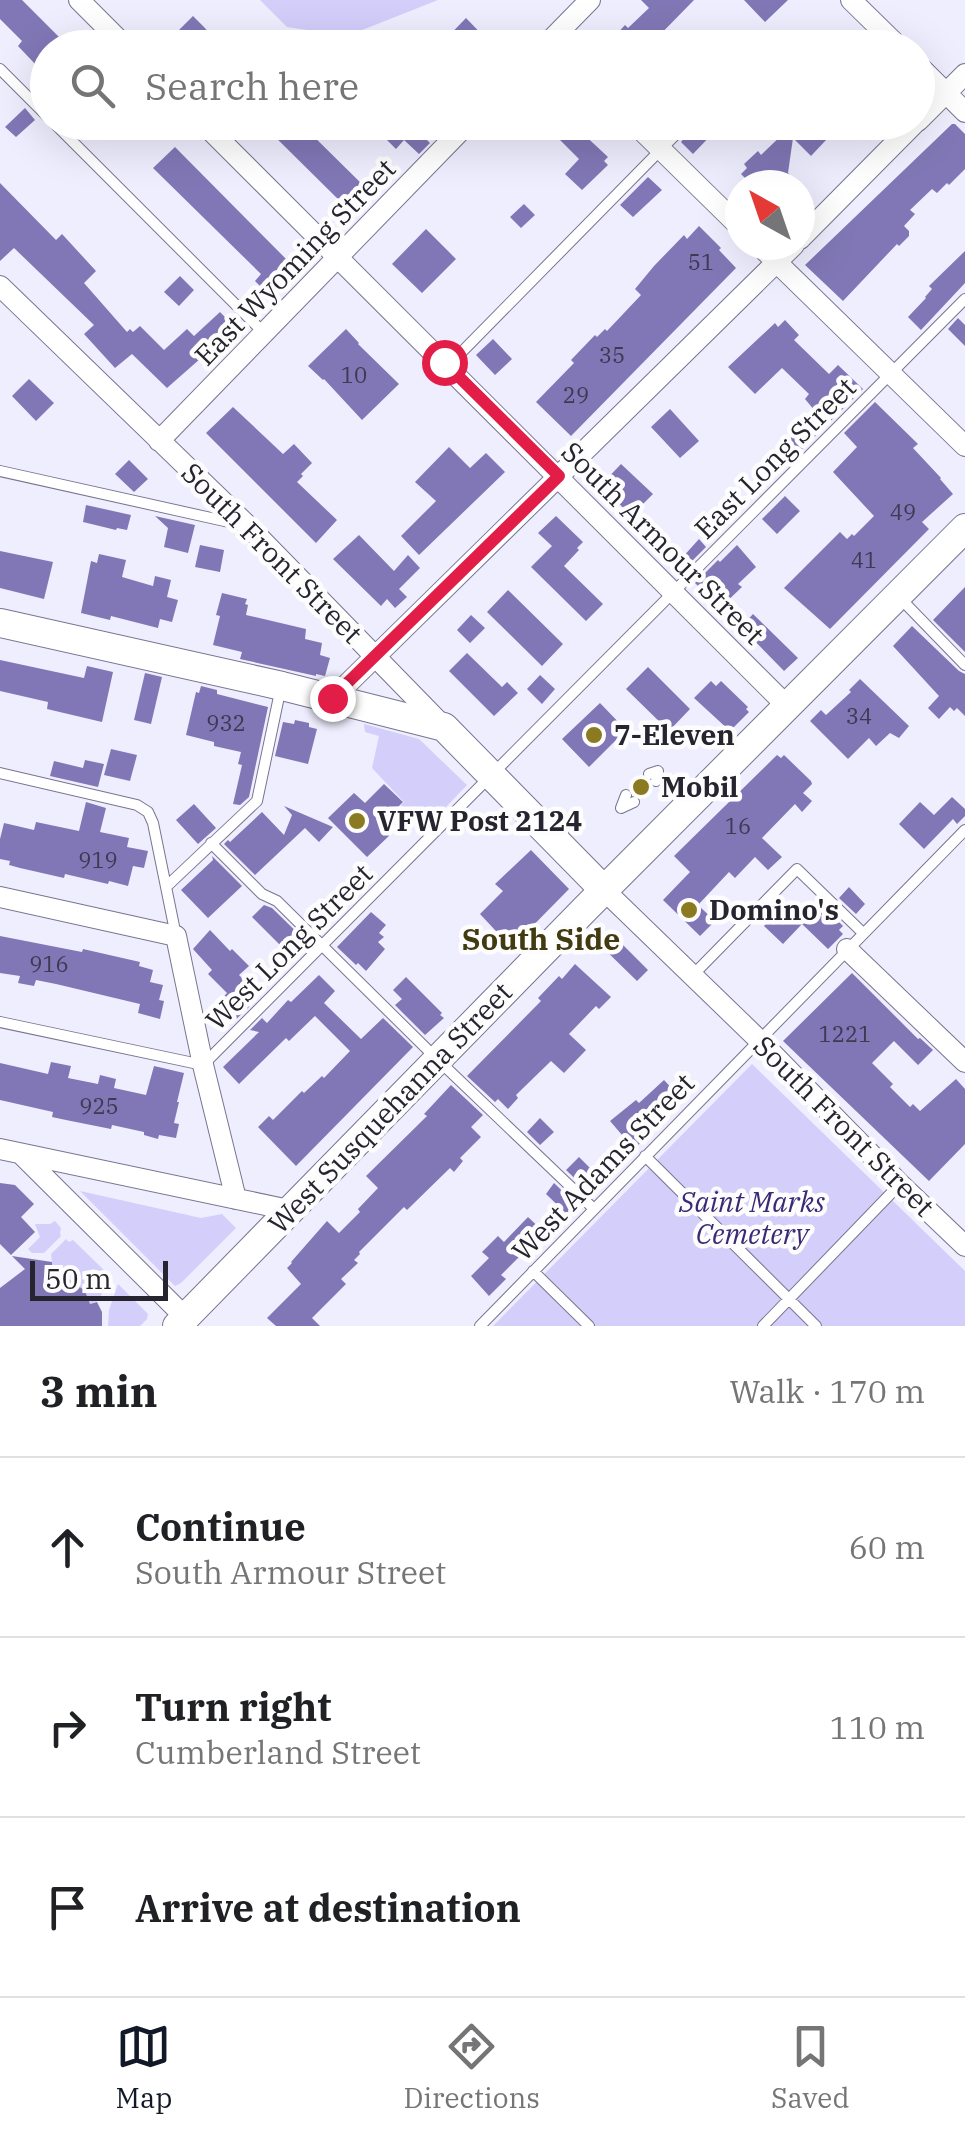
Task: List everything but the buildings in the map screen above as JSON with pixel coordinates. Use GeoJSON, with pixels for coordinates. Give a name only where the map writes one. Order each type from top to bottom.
{"type":"FeatureCollection","features":[{"type":"Feature","properties":{"kind":"main road","name":"West Susquehanna Street"},"geometry":{"type":"LineString","coordinates":[[185,1323],[289,1210],[965,528]]}},
{"type":"Feature","properties":{"kind":"main road"},"geometry":{"type":"LineString","coordinates":[[0,624],[282,686],[444,727]]}},
{"type":"Feature","properties":{"kind":"main road","name":"South Front Street"},"geometry":{"type":"LineString","coordinates":[[444,727],[604,890]]}},
{"type":"Feature","properties":{"kind":"street"},"geometry":{"type":"LineString","coordinates":[[79,0],[109,30]]}},
{"type":"Feature","properties":{"kind":"street"},"geometry":{"type":"LineString","coordinates":[[563,30],[590,0]]}},
{"type":"Feature","properties":{"kind":"street"},"geometry":{"type":"LineString","coordinates":[[851,0],[882,30]]}},
{"type":"Feature","properties":{"kind":"street"},"geometry":{"type":"LineString","coordinates":[[935,104],[965,74]]}},
{"type":"Feature","properties":{"kind":"street"},"geometry":{"type":"LineString","coordinates":[[935,82],[965,112]]}},
{"type":"Feature","properties":{"kind":"street","name":"South Armour Street"},"geometry":{"type":"LineString","coordinates":[[220,140],[787,706]]}},
{"type":"Feature","properties":{"kind":"street","name":"East Wyoming Street"},"geometry":{"type":"LineString","coordinates":[[159,440],[452,140]]}},
{"type":"Feature","properties":{"kind":"street"},"geometry":{"type":"LineString","coordinates":[[651,140],[725,212]]}},
{"type":"Feature","properties":{"kind":"street"},"geometry":{"type":"LineString","coordinates":[[815,224],[899,140]]}},
{"type":"Feature","properties":{"kind":"street"},"geometry":{"type":"LineString","coordinates":[[332,698],[777,262],[965,446]]}},
{"type":"Feature","properties":{"kind":"street","name":"South Front Street"},"geometry":{"type":"LineString","coordinates":[[0,286],[246,526],[444,727]]}},
{"type":"Feature","properties":{"kind":"street","name":"South Front Street"},"geometry":{"type":"LineString","coordinates":[[604,890],[965,1246]]}},
{"type":"Feature","properties":{"kind":"street"},"geometry":{"type":"LineString","coordinates":[[0,897],[176,936],[236,1200]]}},
{"type":"Feature","properties":{"kind":"street"},"geometry":{"type":"LineString","coordinates":[[847,949],[964,1061]]}},
{"type":"Feature","properties":{"kind":"street"},"geometry":{"type":"LineString","coordinates":[[10,1151],[289,1210]]}},
{"type":"Feature","properties":{"kind":"street"},"geometry":{"type":"LineString","coordinates":[[10,1151],[185,1323]]}},
{"type":"Feature","properties":{"kind":"lane"},"geometry":{"type":"LineString","coordinates":[[0,69],[30,98]]}},
{"type":"Feature","properties":{"kind":"lane"},"geometry":{"type":"LineString","coordinates":[[72,140],[264,333]]}},
{"type":"Feature","properties":{"kind":"lane"},"geometry":{"type":"LineString","coordinates":[[448,366],[672,140]]}},
{"type":"Feature","properties":{"kind":"lane","name":"East Long Street"},"geometry":{"type":"LineString","coordinates":[[491,775],[965,300]]}},
{"type":"Feature","properties":{"kind":"lane"},"geometry":{"type":"LineString","coordinates":[[0,471],[246,526]]}},
{"type":"Feature","properties":{"kind":"lane"},"geometry":{"type":"LineString","coordinates":[[898,596],[965,665]]}},
{"type":"Feature","properties":{"kind":"lane"},"geometry":{"type":"LineString","coordinates":[[166,887],[257,801],[282,686]]}},
{"type":"Feature","properties":{"kind":"lane"},"geometry":{"type":"LineString","coordinates":[[0,773],[148,812],[154,823],[176,936]]}},
{"type":"Feature","properties":{"kind":"lane","name":"West Long Street"},"geometry":{"type":"LineString","coordinates":[[203,1064],[491,775]]}},
{"type":"Feature","properties":{"kind":"lane","name":"West Adams Street"},"geometry":{"type":"LineString","coordinates":[[480,1326],[965,830]]}},
{"type":"Feature","properties":{"kind":"lane"},"geometry":{"type":"LineString","coordinates":[[212,844],[262,894],[278,900],[594,1209]]}},
{"type":"Feature","properties":{"kind":"lane"},"geometry":{"type":"LineString","coordinates":[[692,976],[796,869],[863,933]]}},
{"type":"Feature","properties":{"kind":"lane"},"geometry":{"type":"LineString","coordinates":[[0,1022],[203,1064]]}},
{"type":"Feature","properties":{"kind":"lane"},"geometry":{"type":"LineString","coordinates":[[645,1156],[816,1326]]}},
{"type":"Feature","properties":{"kind":"lane"},"geometry":{"type":"LineString","coordinates":[[763,1326],[900,1184]]}},
{"type":"Feature","properties":{"kind":"lane"},"geometry":{"type":"LineString","coordinates":[[533,1271],[589,1326]]}},
{"type":"Feature","properties":{"kind":"green space"},"geometry":{"type":"Polygon","coordinates":[[[260,0],[438,0],[362,30],[287,27],[260,0]]]}},
{"type":"Feature","properties":{"kind":"green space"},"geometry":{"type":"Polygon","coordinates":[[[364,724],[419,739],[467,785],[425,829],[372,768],[379,736],[365,732],[364,724]]]}},
{"type":"Feature","properties":{"kind":"green space","name":"Saint Marks Cemetery"},"geometry":{"type":"Polygon","coordinates":[[[752,1064],[965,1271],[965,1326],[493,1326],[752,1064]]]}},
{"type":"Feature","properties":{"kind":"green space"},"geometry":{"type":"Polygon","coordinates":[[[80,1191],[201,1218],[222,1214],[236,1228],[175,1286],[80,1191]]]}},
{"type":"Feature","properties":{"kind":"green space"},"geometry":{"type":"Polygon","coordinates":[[[55,1221],[61,1236],[44,1253],[32,1253],[28,1249],[40,1237],[35,1224],[55,1221]]]}},
{"type":"Feature","properties":{"kind":"green space"},"geometry":{"type":"Polygon","coordinates":[[[66,1239],[73,1240],[107,1273],[100,1300],[90,1304],[75,1283],[53,1271],[51,1254],[66,1239]]]}},
{"type":"Feature","properties":{"kind":"green space"},"geometry":{"type":"Polygon","coordinates":[[[118,1284],[148,1314],[140,1326],[108,1326],[118,1284]]]}},
{"type":"Feature","properties":{"kind":"place","name":"7-Eleven"},"geometry":{"type":"Point","coordinates":[594,735]}},
{"type":"Feature","properties":{"kind":"place","name":"Mobil"},"geometry":{"type":"Point","coordinates":[641,787]}},
{"type":"Feature","properties":{"kind":"place","name":"VFW Post 2124"},"geometry":{"type":"Point","coordinates":[357,821]}},
{"type":"Feature","properties":{"kind":"place","name":"Domino's"},"geometry":{"type":"Point","coordinates":[689,910]}},
{"type":"Feature","properties":{"kind":"district","name":"South Side"},"geometry":{"type":"Point","coordinates":[541,940]}},
{"type":"Feature","properties":{"kind":"route"},"geometry":{"type":"LineString","coordinates":[[332,698],[559,476],[444,362]]}}]}
